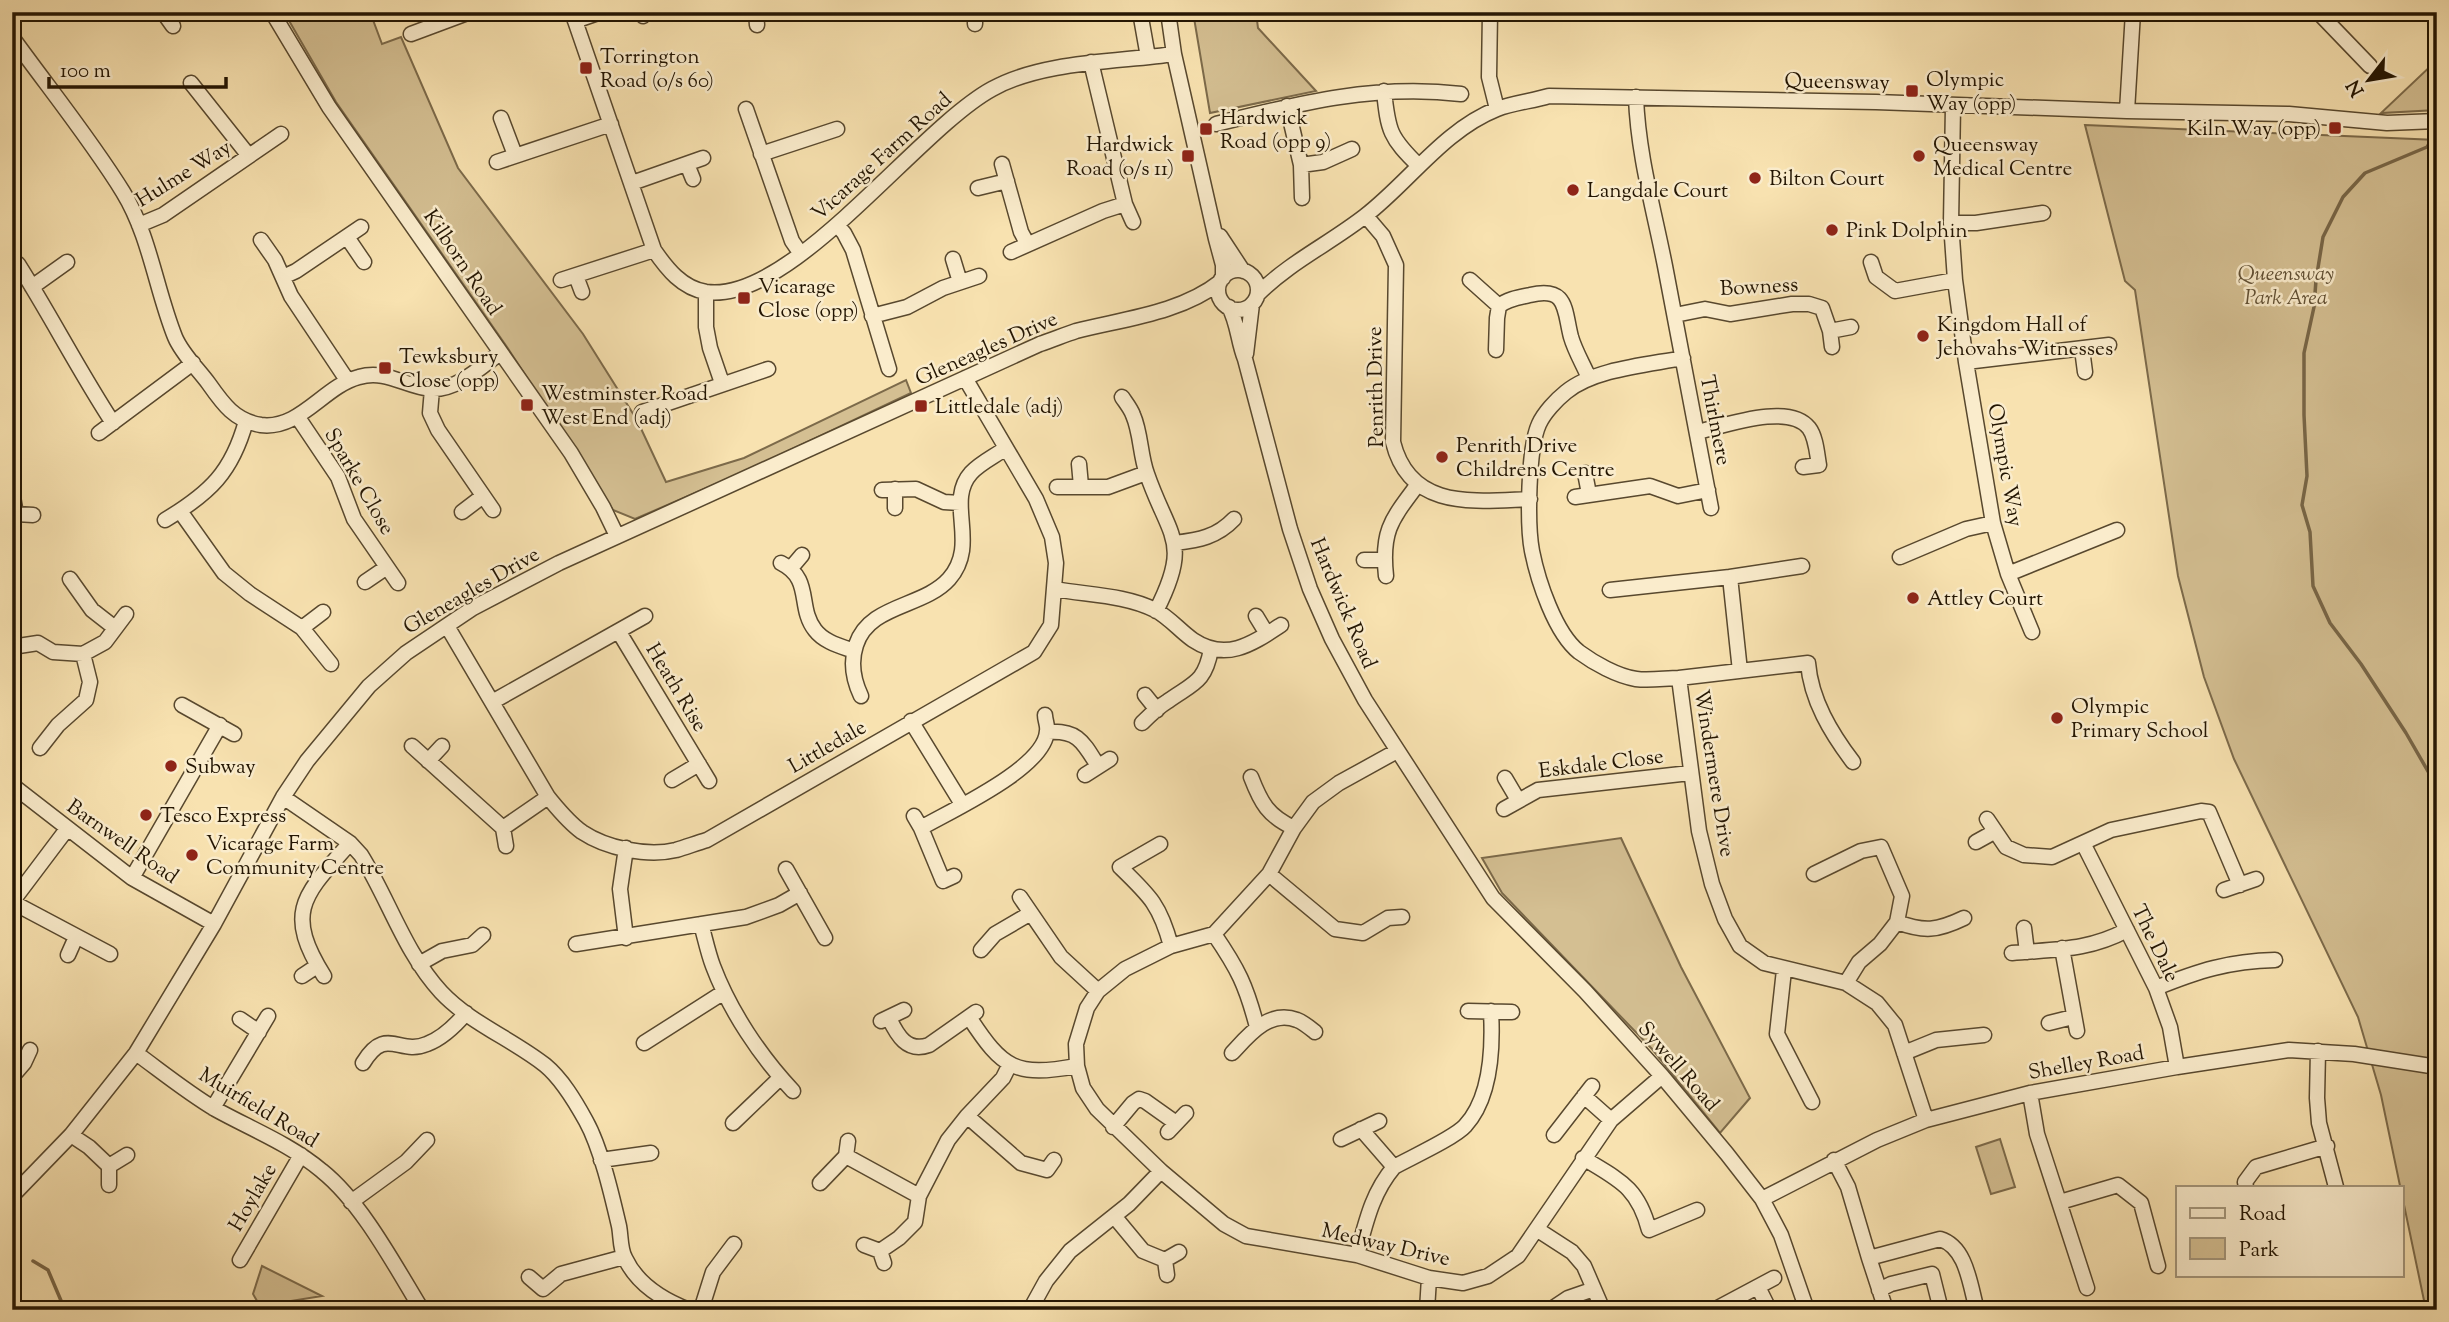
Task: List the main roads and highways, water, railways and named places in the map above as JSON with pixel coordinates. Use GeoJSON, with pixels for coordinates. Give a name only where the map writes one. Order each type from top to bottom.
{"type":"FeatureCollection","features":[{"type":"Feature","properties":{"kind":"waterway"},"geometry":{"type":"LineString","coordinates":[[2437,132],[2427,147],[2365,173],[2343,197],[2323,237],[2314,307],[2304,353],[2307,476],[2302,505],[2310,532],[2313,586],[2330,623],[2361,664],[2437,787]]}},
{"type":"Feature","properties":{"kind":"waterway"},"geometry":{"type":"LineString","coordinates":[[2437,837],[2432,860],[2437,873]]}},
{"type":"Feature","properties":{"kind":"waterway"},"geometry":{"type":"LineString","coordinates":[[33,1261],[48,1270],[65,1310]]}},
{"type":"Feature","properties":{"kind":"place","name":"Torrington Road (o/s 60)"},"geometry":{"type":"Point","coordinates":[586,68]}},
{"type":"Feature","properties":{"kind":"place","name":"Olympic Way (opp)"},"geometry":{"type":"Point","coordinates":[1912,91]}},
{"type":"Feature","properties":{"kind":"place","name":"Kiln Way (opp)"},"geometry":{"type":"Point","coordinates":[2335,128]}},
{"type":"Feature","properties":{"kind":"place","name":"Hardwick Road (opp 9)"},"geometry":{"type":"Point","coordinates":[1206,129]}},
{"type":"Feature","properties":{"kind":"place","name":"Hardwick Road (o/s 11)"},"geometry":{"type":"Point","coordinates":[1188,156]}},
{"type":"Feature","properties":{"kind":"place","name":"Queensway Medical Centre"},"geometry":{"type":"Point","coordinates":[1919,156]}},
{"type":"Feature","properties":{"kind":"place","name":"Bilton Court"},"geometry":{"type":"Point","coordinates":[1755,178]}},
{"type":"Feature","properties":{"kind":"place","name":"Langdale Court"},"geometry":{"type":"Point","coordinates":[1573,190]}},
{"type":"Feature","properties":{"kind":"place","name":"Pink Dolphin"},"geometry":{"type":"Point","coordinates":[1832,230]}},
{"type":"Feature","properties":{"kind":"place","name":"Vicarage Close (opp)"},"geometry":{"type":"Point","coordinates":[744,298]}},
{"type":"Feature","properties":{"kind":"place","name":"Kingdom Hall of Jehovahs Witnesses"},"geometry":{"type":"Point","coordinates":[1923,336]}},
{"type":"Feature","properties":{"kind":"place","name":"Tewksbury Close (opp)"},"geometry":{"type":"Point","coordinates":[385,368]}},
{"type":"Feature","properties":{"kind":"place","name":"Westminster Road West End (adj)"},"geometry":{"type":"Point","coordinates":[527,405]}},
{"type":"Feature","properties":{"kind":"place","name":"Littledale (adj)"},"geometry":{"type":"Point","coordinates":[921,406]}},
{"type":"Feature","properties":{"kind":"place","name":"Penrith Drive Childrens Centre"},"geometry":{"type":"Point","coordinates":[1442,457]}},
{"type":"Feature","properties":{"kind":"place","name":"Attley Court"},"geometry":{"type":"Point","coordinates":[1913,598]}},
{"type":"Feature","properties":{"kind":"place","name":"Olympic Primary School"},"geometry":{"type":"Point","coordinates":[2057,718]}},
{"type":"Feature","properties":{"kind":"place","name":"Subway"},"geometry":{"type":"Point","coordinates":[171,766]}},
{"type":"Feature","properties":{"kind":"place","name":"Tesco Express"},"geometry":{"type":"Point","coordinates":[146,815]}},
{"type":"Feature","properties":{"kind":"place","name":"Vicarage Farm Community Centre"},"geometry":{"type":"Point","coordinates":[192,855]}},
{"type":"Feature","properties":{"kind":"park label","name":"Queensway Park Area"},"geometry":{"type":"Point","coordinates":[2286,285]}}]}
